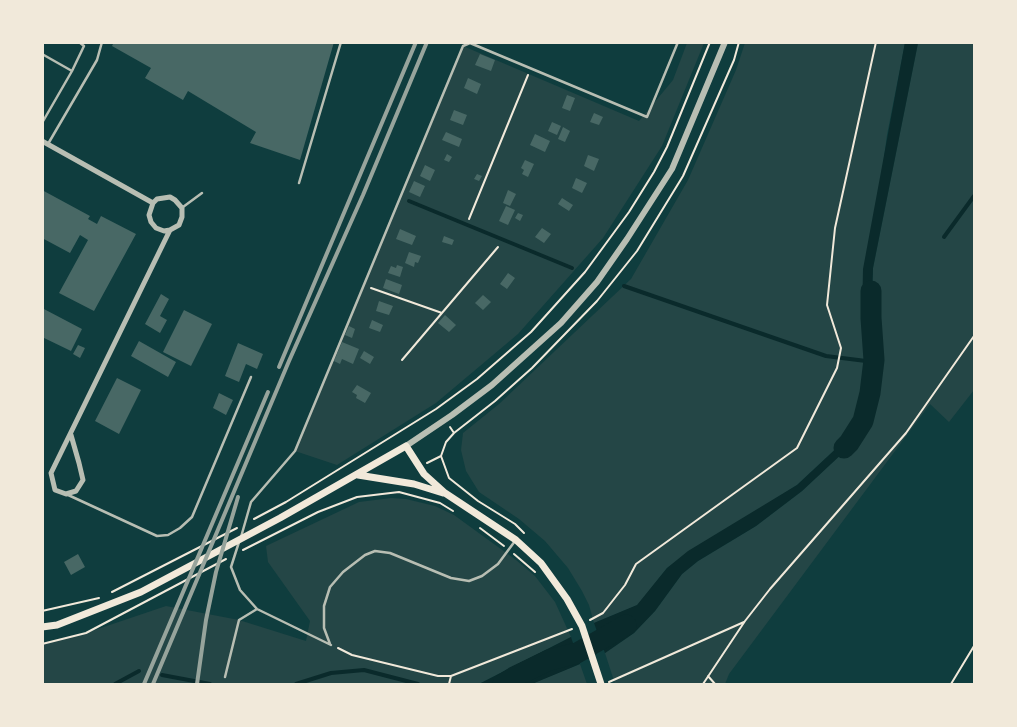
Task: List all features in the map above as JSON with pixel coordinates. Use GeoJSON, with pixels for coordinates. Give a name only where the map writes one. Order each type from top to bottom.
{"type":"FeatureCollection","features":[{"type":"Feature","properties":{"kind":"main road"},"geometry":{"type":"LineString","coordinates":[[42,627],[57,625],[141,592],[280,518],[406,446],[424,474],[445,494],[516,540],[541,563],[568,599],[582,626],[602,684]]}},
{"type":"Feature","properties":{"kind":"main road"},"geometry":{"type":"LineString","coordinates":[[358,475],[414,484],[445,494]]}},
{"type":"Feature","properties":{"kind":"street"},"geometry":{"type":"LineString","coordinates":[[406,446],[445,421],[492,385],[561,323],[597,282],[672,169],[725,42]]}},
{"type":"Feature","properties":{"kind":"street"},"geometry":{"type":"LineString","coordinates":[[45,142],[152,203]]}},
{"type":"Feature","properties":{"kind":"street"},"geometry":{"type":"LineString","coordinates":[[164,197],[170,197],[175,200],[182,208],[182,217],[179,225],[164,231],[156,228],[149,216],[152,203],[164,197]]}},
{"type":"Feature","properties":{"kind":"street"},"geometry":{"type":"LineString","coordinates":[[70,435],[83,480],[76,491],[66,494],[55,490],[51,473],[170,230]]}},
{"type":"Feature","properties":{"kind":"lane"},"geometry":{"type":"LineString","coordinates":[[42,123],[72,72],[84,46],[79,42]]}},
{"type":"Feature","properties":{"kind":"lane"},"geometry":{"type":"LineString","coordinates":[[45,142],[64,116],[97,60],[102,42]]}},
{"type":"Feature","properties":{"kind":"lane"},"geometry":{"type":"LineString","coordinates":[[299,183],[341,42]]}},
{"type":"Feature","properties":{"kind":"lane"},"geometry":{"type":"LineString","coordinates":[[331,645],[257,609],[240,590],[232,567],[251,502],[296,451],[463,46],[470,43],[647,117],[678,42]]}},
{"type":"Feature","properties":{"kind":"lane"},"geometry":{"type":"LineString","coordinates":[[42,54],[72,72]]}},
{"type":"Feature","properties":{"kind":"lane"},"geometry":{"type":"LineString","coordinates":[[182,208],[202,193]]}},
{"type":"Feature","properties":{"kind":"lane"},"geometry":{"type":"LineString","coordinates":[[66,494],[157,536],[168,535],[180,528],[192,516],[251,377]]}},
{"type":"Feature","properties":{"kind":"lane"},"geometry":{"type":"LineString","coordinates":[[331,645],[324,628],[324,606],[330,587],[343,572],[365,555],[375,551],[390,553],[451,578],[470,581],[482,576],[498,564],[516,540]]}},
{"type":"Feature","properties":{"kind":"lane"},"geometry":{"type":"LineString","coordinates":[[225,677],[240,620],[257,609]]}},
{"type":"Feature","properties":{"kind":"path"},"geometry":{"type":"LineString","coordinates":[[252,520],[286,502],[436,409],[477,378],[531,332],[585,272],[629,212],[654,172],[667,147],[710,42]]}},
{"type":"Feature","properties":{"kind":"path"},"geometry":{"type":"LineString","coordinates":[[587,622],[603,613],[625,585],[636,564],[796,448],[837,368],[841,348],[827,305],[835,228],[876,42]]}},
{"type":"Feature","properties":{"kind":"path"},"geometry":{"type":"LineString","coordinates":[[469,219],[531,68]]}},
{"type":"Feature","properties":{"kind":"path"},"geometry":{"type":"LineString","coordinates":[[402,360],[498,247]]}},
{"type":"Feature","properties":{"kind":"path"},"geometry":{"type":"LineString","coordinates":[[365,286],[442,313]]}},
{"type":"Feature","properties":{"kind":"path"},"geometry":{"type":"LineString","coordinates":[[703,684],[745,621],[770,588],[906,433],[974,336]]}},
{"type":"Feature","properties":{"kind":"path"},"geometry":{"type":"LineString","coordinates":[[420,467],[441,456],[446,442],[454,433],[436,409]]}},
{"type":"Feature","properties":{"kind":"path"},"geometry":{"type":"LineString","coordinates":[[399,492],[403,482]]}},
{"type":"Feature","properties":{"kind":"path"},"geometry":{"type":"LineString","coordinates":[[244,550],[318,512],[357,497],[399,492],[440,503],[455,512]]}},
{"type":"Feature","properties":{"kind":"path"},"geometry":{"type":"LineString","coordinates":[[112,592],[243,525]]}},
{"type":"Feature","properties":{"kind":"path"},"geometry":{"type":"LineString","coordinates":[[478,528],[508,550],[538,576]]}},
{"type":"Feature","properties":{"kind":"path"},"geometry":{"type":"LineString","coordinates":[[42,644],[86,633],[227,559]]}},
{"type":"Feature","properties":{"kind":"path"},"geometry":{"type":"LineString","coordinates":[[42,611],[103,597]]}},
{"type":"Feature","properties":{"kind":"path"},"geometry":{"type":"LineString","coordinates":[[602,684],[745,621]]}},
{"type":"Feature","properties":{"kind":"path"},"geometry":{"type":"LineString","coordinates":[[570,625],[573,632]]}},
{"type":"Feature","properties":{"kind":"path"},"geometry":{"type":"LineString","coordinates":[[331,645],[352,655],[438,676],[451,676],[563,634],[579,626]]}},
{"type":"Feature","properties":{"kind":"path"},"geometry":{"type":"LineString","coordinates":[[951,684],[974,646]]}},
{"type":"Feature","properties":{"kind":"path"},"geometry":{"type":"LineString","coordinates":[[449,684],[451,676]]}},
{"type":"Feature","properties":{"kind":"path"},"geometry":{"type":"LineString","coordinates":[[708,676],[715,684]]}},
{"type":"Feature","properties":{"kind":"shaded area"},"geometry":{"type":"Polygon","coordinates":[[[905,42],[918,43],[873,268],[871,322],[874,366],[860,428],[847,449],[802,491],[756,526],[698,561],[682,574],[655,611],[634,633],[605,653],[594,623],[637,605],[667,568],[688,551],[797,485],[842,443],[855,422],[862,394],[866,361],[862,319],[863,269],[905,42]]]}},
{"type":"Feature","properties":{"kind":"shaded area"},"geometry":{"type":"Polygon","coordinates":[[[687,43],[704,43],[662,146],[603,238],[518,334],[436,403],[337,465],[295,451],[463,46],[639,121],[673,80],[687,43]]]}},
{"type":"Feature","properties":{"kind":"shaded area"},"geometry":{"type":"Polygon","coordinates":[[[745,43],[905,43],[887,135],[862,319],[866,361],[862,394],[855,422],[842,443],[797,485],[667,568],[638,605],[594,623],[589,605],[582,591],[568,568],[545,541],[519,519],[479,492],[466,471],[461,450],[463,433],[499,404],[631,279],[688,180],[736,70],[745,43]]]}},
{"type":"Feature","properties":{"kind":"shaded area"},"geometry":{"type":"Polygon","coordinates":[[[918,43],[974,43],[974,390],[949,422],[930,404],[729,674],[725,684],[615,684],[605,653],[634,633],[655,611],[682,574],[698,561],[756,526],[802,491],[847,449],[860,428],[874,366],[871,322],[873,268],[918,43]]]}},
{"type":"Feature","properties":{"kind":"shaded area"},"geometry":{"type":"Polygon","coordinates":[[[391,498],[406,499],[435,506],[454,515],[516,560],[535,576],[555,602],[571,637],[479,684],[43,684],[42,644],[86,633],[166,606],[239,620],[306,641],[310,621],[268,562],[266,546],[359,502],[391,498]]]}},
{"type":"Feature","properties":{"kind":"shaded area"},"geometry":{"type":"Polygon","coordinates":[[[571,637],[580,664],[532,684],[479,684],[571,637]]]}},
{"type":"Feature","properties":{"kind":"shaded area"},"geometry":{"type":"Polygon","coordinates":[[[580,664],[587,684],[532,684],[538,681],[580,664]]]}},
{"type":"Feature","properties":{"kind":"building"},"geometry":{"type":"Polygon","coordinates":[[[114,42],[334,42],[300,160],[250,143],[256,132],[188,91],[183,100],[145,78],[151,68],[112,46],[114,42]]]}},
{"type":"Feature","properties":{"kind":"building"},"geometry":{"type":"Polygon","coordinates":[[[480,54],[495,60],[491,71],[475,65],[480,54]]]}},
{"type":"Feature","properties":{"kind":"building"},"geometry":{"type":"Polygon","coordinates":[[[468,78],[481,84],[477,94],[464,88],[468,78]]]}},
{"type":"Feature","properties":{"kind":"building"},"geometry":{"type":"Polygon","coordinates":[[[567,95],[575,98],[570,111],[562,108],[567,95]]]}},
{"type":"Feature","properties":{"kind":"building"},"geometry":{"type":"Polygon","coordinates":[[[454,110],[467,115],[463,125],[450,120],[454,110]]]}},
{"type":"Feature","properties":{"kind":"building"},"geometry":{"type":"Polygon","coordinates":[[[594,113],[603,117],[599,125],[590,122],[594,113]]]}},
{"type":"Feature","properties":{"kind":"building"},"geometry":{"type":"Polygon","coordinates":[[[552,122],[561,126],[557,135],[548,131],[552,122]]]}},
{"type":"Feature","properties":{"kind":"building"},"geometry":{"type":"Polygon","coordinates":[[[563,127],[570,131],[565,142],[558,139],[563,127]]]}},
{"type":"Feature","properties":{"kind":"building"},"geometry":{"type":"Polygon","coordinates":[[[446,132],[462,139],[459,147],[442,140],[446,132]]]}},
{"type":"Feature","properties":{"kind":"building"},"geometry":{"type":"Polygon","coordinates":[[[535,134],[550,141],[545,152],[530,145],[535,134]]]}},
{"type":"Feature","properties":{"kind":"building"},"geometry":{"type":"Polygon","coordinates":[[[447,154],[452,157],[449,162],[444,160],[447,154]]]}},
{"type":"Feature","properties":{"kind":"building"},"geometry":{"type":"Polygon","coordinates":[[[588,155],[599,159],[594,171],[584,166],[588,155]]]}},
{"type":"Feature","properties":{"kind":"building"},"geometry":{"type":"Polygon","coordinates":[[[525,160],[534,164],[528,177],[522,174],[524,170],[521,168],[525,160]]]}},
{"type":"Feature","properties":{"kind":"building"},"geometry":{"type":"Polygon","coordinates":[[[425,165],[435,170],[430,181],[420,176],[425,165]]]}},
{"type":"Feature","properties":{"kind":"building"},"geometry":{"type":"Polygon","coordinates":[[[477,174],[482,176],[479,181],[474,179],[477,174]]]}},
{"type":"Feature","properties":{"kind":"building"},"geometry":{"type":"Polygon","coordinates":[[[576,178],[587,183],[582,193],[572,188],[576,178]]]}},
{"type":"Feature","properties":{"kind":"building"},"geometry":{"type":"Polygon","coordinates":[[[414,181],[425,186],[420,197],[409,192],[414,181]]]}},
{"type":"Feature","properties":{"kind":"building"},"geometry":{"type":"Polygon","coordinates":[[[42,190],[90,216],[88,219],[97,224],[101,216],[136,234],[94,311],[59,293],[88,240],[80,235],[70,253],[42,238],[42,190]]]}},
{"type":"Feature","properties":{"kind":"building"},"geometry":{"type":"Polygon","coordinates":[[[508,190],[516,194],[510,206],[503,203],[508,190]]]}},
{"type":"Feature","properties":{"kind":"building"},"geometry":{"type":"Polygon","coordinates":[[[562,198],[573,205],[569,211],[558,204],[562,198]]]}},
{"type":"Feature","properties":{"kind":"building"},"geometry":{"type":"Polygon","coordinates":[[[506,206],[515,210],[508,225],[499,221],[506,206]]]}},
{"type":"Feature","properties":{"kind":"building"},"geometry":{"type":"Polygon","coordinates":[[[518,213],[523,215],[520,221],[515,218],[518,213]]]}},
{"type":"Feature","properties":{"kind":"building"},"geometry":{"type":"Polygon","coordinates":[[[542,228],[551,234],[544,243],[535,237],[542,228]]]}},
{"type":"Feature","properties":{"kind":"building"},"geometry":{"type":"Polygon","coordinates":[[[400,229],[416,236],[412,245],[396,239],[400,229]]]}},
{"type":"Feature","properties":{"kind":"building"},"geometry":{"type":"Polygon","coordinates":[[[444,236],[454,240],[452,245],[442,242],[444,236]]]}},
{"type":"Feature","properties":{"kind":"building"},"geometry":{"type":"Polygon","coordinates":[[[409,252],[421,256],[418,263],[415,262],[414,267],[405,263],[409,252]]]}},
{"type":"Feature","properties":{"kind":"building"},"geometry":{"type":"Polygon","coordinates":[[[397,265],[403,267],[400,277],[388,273],[391,266],[396,268],[397,265]]]}},
{"type":"Feature","properties":{"kind":"building"},"geometry":{"type":"Polygon","coordinates":[[[508,273],[515,278],[507,289],[500,284],[508,273]]]}},
{"type":"Feature","properties":{"kind":"building"},"geometry":{"type":"Polygon","coordinates":[[[386,279],[402,285],[399,294],[383,288],[386,279]]]}},
{"type":"Feature","properties":{"kind":"building"},"geometry":{"type":"Polygon","coordinates":[[[161,294],[169,299],[160,316],[167,320],[160,333],[145,324],[161,294]]]}},
{"type":"Feature","properties":{"kind":"building"},"geometry":{"type":"Polygon","coordinates":[[[483,295],[491,302],[483,310],[475,303],[483,295]]]}},
{"type":"Feature","properties":{"kind":"building"},"geometry":{"type":"Polygon","coordinates":[[[379,301],[393,306],[389,315],[376,311],[379,301]]]}},
{"type":"Feature","properties":{"kind":"building"},"geometry":{"type":"Polygon","coordinates":[[[42,308],[82,329],[71,351],[42,337],[42,308]]]}},
{"type":"Feature","properties":{"kind":"building"},"geometry":{"type":"Polygon","coordinates":[[[184,310],[212,324],[191,366],[163,352],[184,310]]]}},
{"type":"Feature","properties":{"kind":"building"},"geometry":{"type":"Polygon","coordinates":[[[445,315],[456,325],[449,332],[438,323],[445,315]]]}},
{"type":"Feature","properties":{"kind":"building"},"geometry":{"type":"Polygon","coordinates":[[[372,320],[383,325],[380,332],[369,328],[372,320]]]}},
{"type":"Feature","properties":{"kind":"building"},"geometry":{"type":"Polygon","coordinates":[[[349,326],[355,329],[352,338],[345,335],[349,326]]]}},
{"type":"Feature","properties":{"kind":"building"},"geometry":{"type":"Polygon","coordinates":[[[139,341],[176,362],[168,377],[131,356],[139,341]]]}},
{"type":"Feature","properties":{"kind":"building"},"geometry":{"type":"Polygon","coordinates":[[[342,342],[359,349],[353,364],[342,359],[340,364],[334,361],[342,342]]]}},
{"type":"Feature","properties":{"kind":"building"},"geometry":{"type":"Polygon","coordinates":[[[238,343],[263,354],[257,369],[246,364],[239,382],[225,376],[238,343]]]}},
{"type":"Feature","properties":{"kind":"building"},"geometry":{"type":"Polygon","coordinates":[[[78,345],[85,348],[80,358],[73,354],[78,345]]]}},
{"type":"Feature","properties":{"kind":"building"},"geometry":{"type":"Polygon","coordinates":[[[364,351],[374,357],[370,364],[360,358],[364,351]]]}},
{"type":"Feature","properties":{"kind":"building"},"geometry":{"type":"Polygon","coordinates":[[[117,378],[141,390],[119,434],[95,421],[117,378]]]}},
{"type":"Feature","properties":{"kind":"building"},"geometry":{"type":"Polygon","coordinates":[[[357,385],[371,393],[365,403],[356,398],[357,395],[352,392],[357,385]]]}},
{"type":"Feature","properties":{"kind":"building"},"geometry":{"type":"Polygon","coordinates":[[[219,393],[233,400],[226,415],[213,408],[219,393]]]}},
{"type":"Feature","properties":{"kind":"building"},"geometry":{"type":"Polygon","coordinates":[[[78,554],[85,567],[71,575],[64,562],[78,554]]]}},
{"type":"Feature","properties":{"kind":"waterway"},"geometry":{"type":"LineString","coordinates":[[944,237],[974,196]]}},
{"type":"Feature","properties":{"kind":"waterway"},"geometry":{"type":"LineString","coordinates":[[409,201],[572,268]]}},
{"type":"Feature","properties":{"kind":"waterway"},"geometry":{"type":"LineString","coordinates":[[624,286],[826,356],[866,361],[874,360]]}},
{"type":"Feature","properties":{"kind":"waterway"},"geometry":{"type":"LineString","coordinates":[[844,448],[863,421],[870,393],[874,360],[871,291]]}},
{"type":"Feature","properties":{"kind":"waterway"},"geometry":{"type":"LineString","coordinates":[[503,684],[549,660],[577,653],[626,625]]}},
{"type":"Feature","properties":{"kind":"waterway"},"geometry":{"type":"LineString","coordinates":[[296,684],[331,673],[364,670],[418,684]]}},
{"type":"Feature","properties":{"kind":"waterway"},"geometry":{"type":"LineString","coordinates":[[115,684],[139,671]]}},
{"type":"Feature","properties":{"kind":"waterway"},"geometry":{"type":"LineString","coordinates":[[162,675],[210,684]]}},
{"type":"Feature","properties":{"kind":"railway"},"geometry":{"type":"LineString","coordinates":[[279,367],[416,42]]}},
{"type":"Feature","properties":{"kind":"railway"},"geometry":{"type":"LineString","coordinates":[[153,684],[289,361],[363,195],[427,42]]}},
{"type":"Feature","properties":{"kind":"railway"},"geometry":{"type":"LineString","coordinates":[[144,684],[268,392]]}},
{"type":"Feature","properties":{"kind":"railway"},"geometry":{"type":"LineString","coordinates":[[197,684],[206,620],[216,572],[238,497]]}}]}
